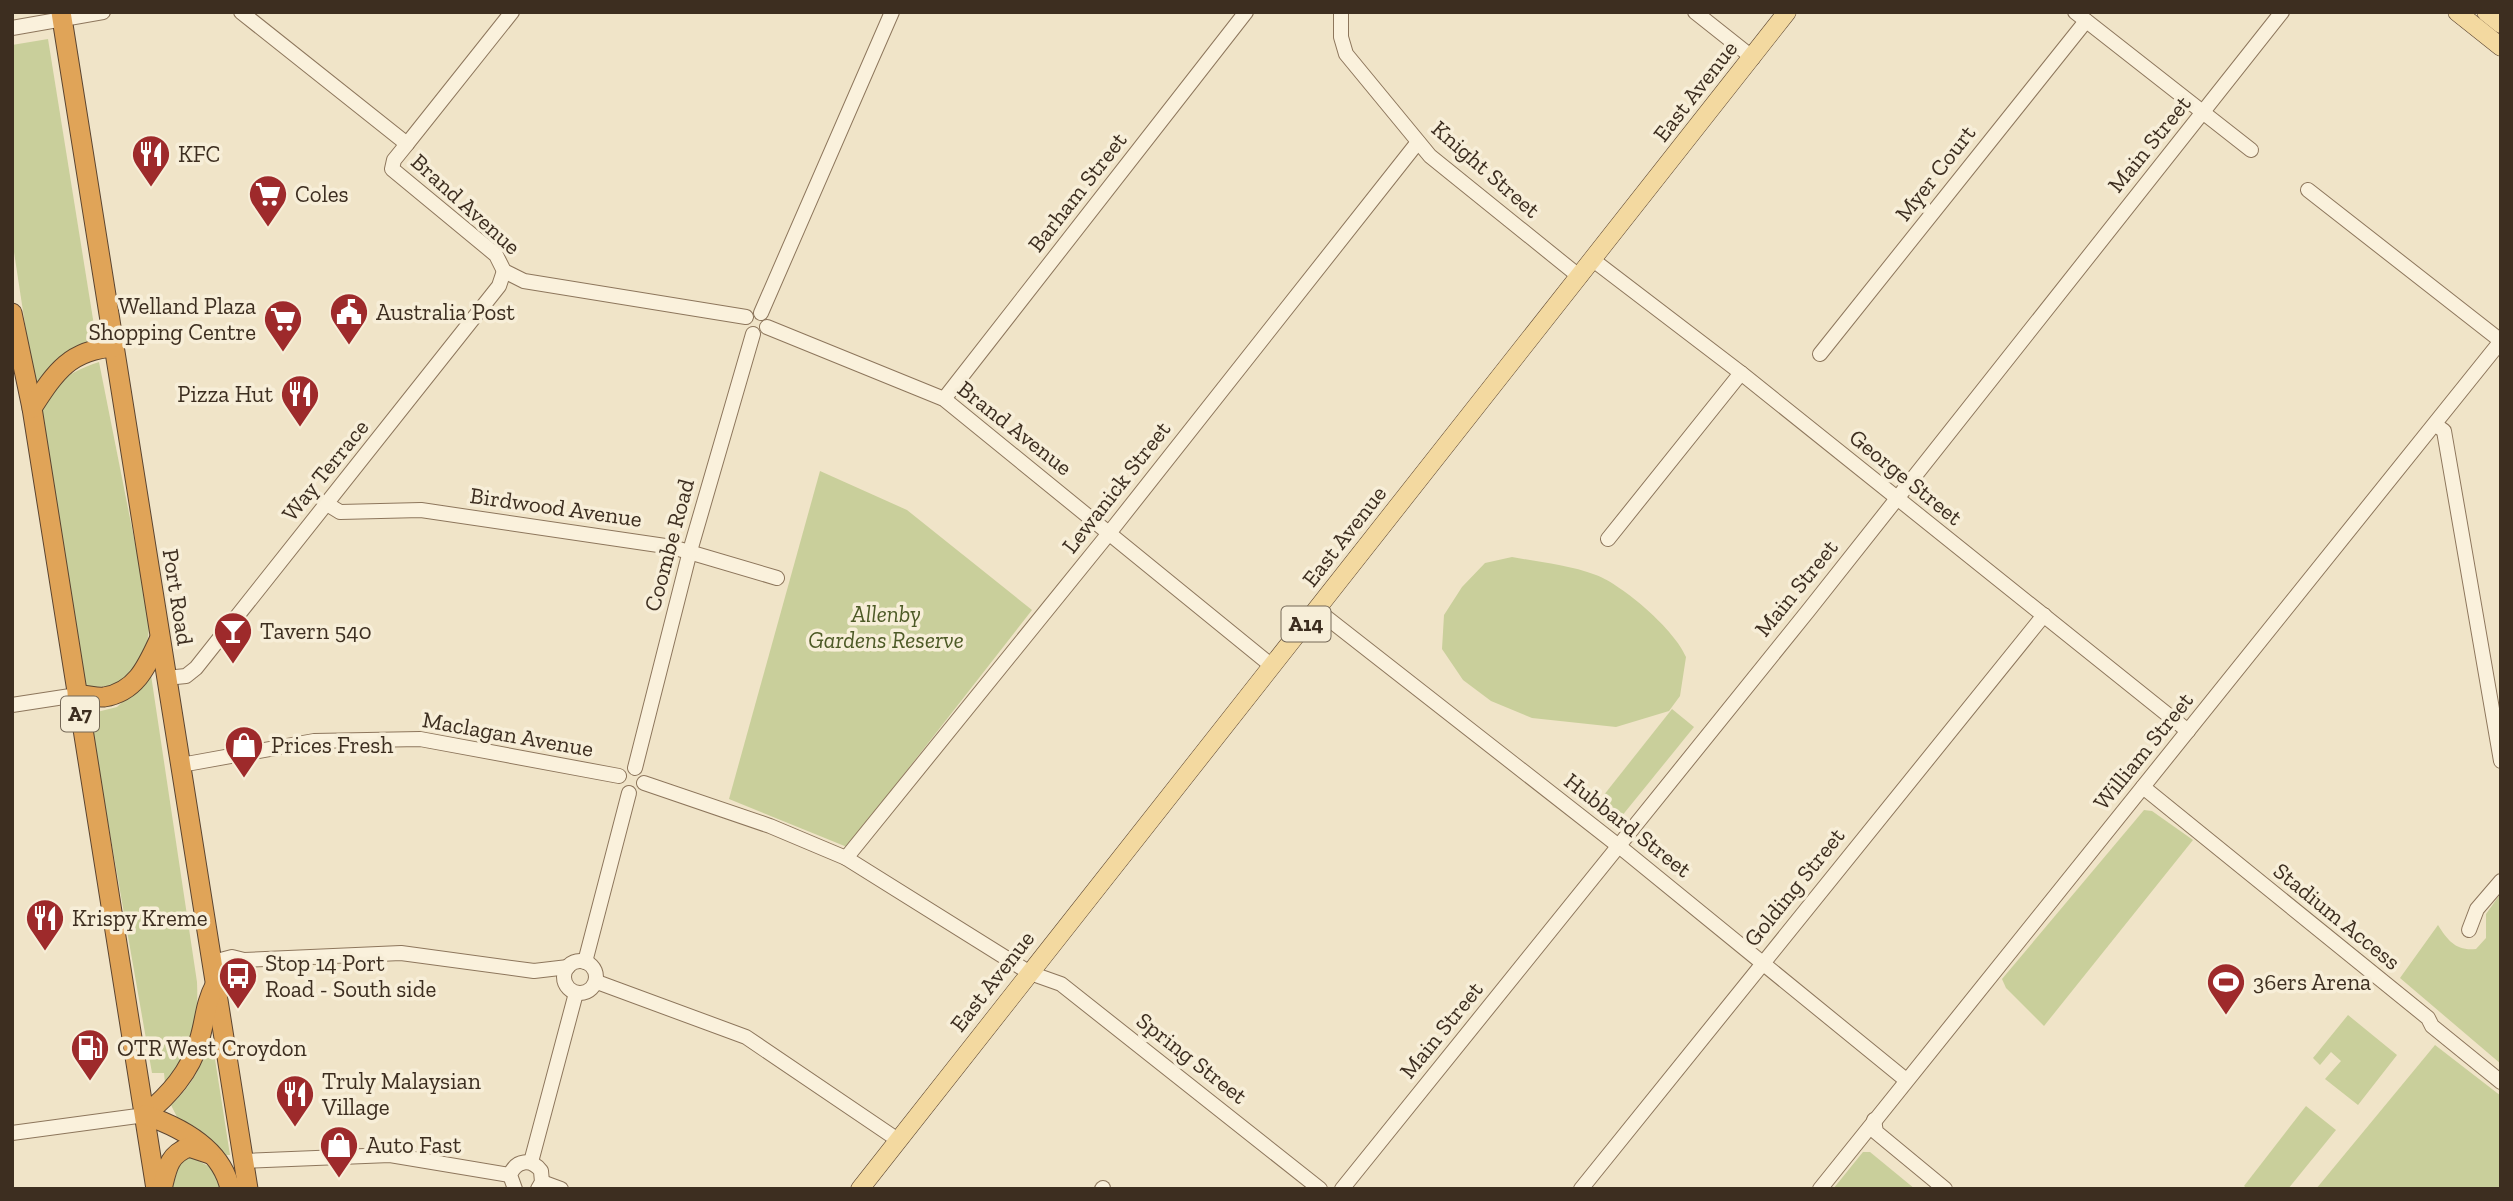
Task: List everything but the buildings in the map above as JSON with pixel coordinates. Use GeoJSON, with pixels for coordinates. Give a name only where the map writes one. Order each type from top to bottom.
{"type":"FeatureCollection","features":[{"type":"Feature","properties":{"kind":"highway","name":"Port Road"},"geometry":{"type":"LineString","coordinates":[[61,16],[248,1189]]}},
{"type":"Feature","properties":{"kind":"highway","name":"A7"},"geometry":{"type":"LineString","coordinates":[[12,313],[32,408],[156,1189]]}},
{"type":"Feature","properties":{"kind":"highway"},"geometry":{"type":"LineString","coordinates":[[32,408],[63,365],[91,349],[114,347]]}},
{"type":"Feature","properties":{"kind":"highway"},"geometry":{"type":"LineString","coordinates":[[77,695],[106,696],[125,690],[145,670],[159,640]]}},
{"type":"Feature","properties":{"kind":"highway"},"geometry":{"type":"LineString","coordinates":[[216,984],[205,1005],[200,1040],[188,1069],[166,1097],[145,1115],[186,1131],[210,1154],[228,1177],[230,1189]]}},
{"type":"Feature","properties":{"kind":"highway"},"geometry":{"type":"LineString","coordinates":[[162,1189],[166,1166],[178,1151],[189,1147],[210,1154]]}},
{"type":"Feature","properties":{"kind":"main road","name":"East Avenue"},"geometry":{"type":"LineString","coordinates":[[860,1189],[1787,12]]}},
{"type":"Feature","properties":{"kind":"main road"},"geometry":{"type":"LineString","coordinates":[[2456,12],[2501,47]]}},
{"type":"Feature","properties":{"kind":"main road"},"geometry":{"type":"LineString","coordinates":[[2486,12],[2501,24]]}},
{"type":"Feature","properties":{"kind":"street"},"geometry":{"type":"LineString","coordinates":[[12,28],[61,16],[103,12]]}},
{"type":"Feature","properties":{"kind":"street","name":"Brand Avenue"},"geometry":{"type":"LineString","coordinates":[[241,12],[407,144],[394,159],[391,169],[496,255],[504,271],[524,281],[754,315]]}},
{"type":"Feature","properties":{"kind":"street"},"geometry":{"type":"LineString","coordinates":[[407,144],[512,12]]}},
{"type":"Feature","properties":{"kind":"street"},"geometry":{"type":"LineString","coordinates":[[754,315],[766,318],[767,327],[762,333],[753,334],[745,328],[754,315],[892,12]]}},
{"type":"Feature","properties":{"kind":"street","name":"Barham Street"},"geometry":{"type":"LineString","coordinates":[[944,399],[1246,12]]}},
{"type":"Feature","properties":{"kind":"street","name":"Knight Street"},"geometry":{"type":"LineString","coordinates":[[1340,12],[1340,37],[1346,54],[1430,156],[1580,277]]}},
{"type":"Feature","properties":{"kind":"street"},"geometry":{"type":"LineString","coordinates":[[1695,12],[1753,58]]}},
{"type":"Feature","properties":{"kind":"street","name":"Main Street"},"geometry":{"type":"LineString","coordinates":[[1342,1189],[2204,113],[2281,12]]}},
{"type":"Feature","properties":{"kind":"street"},"geometry":{"type":"LineString","coordinates":[[2080,16],[2251,150]]}},
{"type":"Feature","properties":{"kind":"street","name":"Myer Court"},"geometry":{"type":"LineString","coordinates":[[1820,354],[2080,16]]}},
{"type":"Feature","properties":{"kind":"street","name":"Lewanick Street"},"geometry":{"type":"LineString","coordinates":[[846,858],[1110,531],[1418,142]]}},
{"type":"Feature","properties":{"kind":"street"},"geometry":{"type":"LineString","coordinates":[[2308,190],[2501,341]]}},
{"type":"Feature","properties":{"kind":"street","name":"George Street"},"geometry":{"type":"LineString","coordinates":[[1593,260],[1741,373],[2188,731]]}},
{"type":"Feature","properties":{"kind":"street","name":"Way Terrace"},"geometry":{"type":"LineString","coordinates":[[166,678],[186,676],[196,667],[499,286],[504,271]]}},
{"type":"Feature","properties":{"kind":"street","name":"Brand Avenue"},"geometry":{"type":"LineString","coordinates":[[767,327],[944,399],[1110,531],[1272,666]]}},
{"type":"Feature","properties":{"kind":"street","name":"Coombe Road"},"geometry":{"type":"LineString","coordinates":[[635,768],[690,551],[753,334]]}},
{"type":"Feature","properties":{"kind":"street","name":"William Street"},"geometry":{"type":"LineString","coordinates":[[1820,1189],[2501,341]]}},
{"type":"Feature","properties":{"kind":"street"},"geometry":{"type":"LineString","coordinates":[[1608,539],[1741,373]]}},
{"type":"Feature","properties":{"kind":"street"},"geometry":{"type":"LineString","coordinates":[[2436,425],[2444,432],[2501,761]]}},
{"type":"Feature","properties":{"kind":"street","name":"Birdwood Avenue"},"geometry":{"type":"LineString","coordinates":[[327,504],[340,512],[421,510],[690,551],[776,578]]}},
{"type":"Feature","properties":{"kind":"street","name":"Hubbard Street"},"geometry":{"type":"LineString","coordinates":[[1317,610],[1617,845],[1906,1080]]}},
{"type":"Feature","properties":{"kind":"street","name":"Golding Street"},"geometry":{"type":"LineString","coordinates":[[1581,1189],[1762,961],[2044,615]]}},
{"type":"Feature","properties":{"kind":"street"},"geometry":{"type":"LineString","coordinates":[[12,705],[77,695]]}},
{"type":"Feature","properties":{"kind":"street","name":"Maclagan Avenue"},"geometry":{"type":"LineString","coordinates":[[181,765],[314,741],[419,739],[619,776]]}},
{"type":"Feature","properties":{"kind":"street"},"geometry":{"type":"LineString","coordinates":[[635,768],[642,773],[644,783],[639,790],[629,793],[620,785],[619,776],[625,769],[635,768]]}},
{"type":"Feature","properties":{"kind":"street"},"geometry":{"type":"LineString","coordinates":[[644,783],[770,826],[846,858],[1030,973]]}},
{"type":"Feature","properties":{"kind":"street","name":"Stadium Access"},"geometry":{"type":"LineString","coordinates":[[2143,787],[2428,1018],[2432,1026],[2501,1082]]}},
{"type":"Feature","properties":{"kind":"street"},"geometry":{"type":"LineString","coordinates":[[585,962],[629,793]]}},
{"type":"Feature","properties":{"kind":"street"},"geometry":{"type":"LineString","coordinates":[[2469,930],[2477,909],[2501,881]]}},
{"type":"Feature","properties":{"kind":"street"},"geometry":{"type":"LineString","coordinates":[[213,962],[232,957],[244,960],[401,953],[534,971],[585,962]]}},
{"type":"Feature","properties":{"kind":"street"},"geometry":{"type":"LineString","coordinates":[[585,962],[595,972],[597,982]]}},
{"type":"Feature","properties":{"kind":"street"},"geometry":{"type":"LineString","coordinates":[[568,967],[565,982],[576,993]]}},
{"type":"Feature","properties":{"kind":"street","name":"Spring Street"},"geometry":{"type":"LineString","coordinates":[[1030,973],[1061,984],[1320,1189]]}},
{"type":"Feature","properties":{"kind":"street"},"geometry":{"type":"LineString","coordinates":[[576,993],[587,992],[597,982]]}},
{"type":"Feature","properties":{"kind":"street"},"geometry":{"type":"LineString","coordinates":[[597,982],[746,1037],[898,1140]]}},
{"type":"Feature","properties":{"kind":"street"},"geometry":{"type":"LineString","coordinates":[[531,1163],[576,993]]}},
{"type":"Feature","properties":{"kind":"street"},"geometry":{"type":"LineString","coordinates":[[12,1133],[145,1115]]}},
{"type":"Feature","properties":{"kind":"street"},"geometry":{"type":"LineString","coordinates":[[1874,1120],[1876,1132],[1945,1189]]}},
{"type":"Feature","properties":{"kind":"street"},"geometry":{"type":"LineString","coordinates":[[244,1161],[390,1155],[513,1182],[516,1165],[531,1163],[541,1171],[540,1185],[561,1189]]}},
{"type":"Feature","properties":{"kind":"green space"},"geometry":{"type":"Polygon","coordinates":[[[48,39],[97,344],[35,390],[12,239],[12,45],[48,39]]]}},
{"type":"Feature","properties":{"kind":"green space"},"geometry":{"type":"Polygon","coordinates":[[[99,362],[150,619],[145,664],[124,685],[83,688],[39,419],[48,397],[61,382],[77,371],[99,362]]]}},
{"type":"Feature","properties":{"kind":"green space","name":"Allenby Gardens Reserve"},"geometry":{"type":"Polygon","coordinates":[[[820,471],[907,510],[1032,610],[847,847],[729,799],[820,471]]]}},
{"type":"Feature","properties":{"kind":"green space"},"geometry":{"type":"Polygon","coordinates":[[[1512,557],[1565,566],[1596,575],[1634,598],[1660,622],[1686,657],[1680,696],[1669,711],[1616,727],[1532,718],[1491,701],[1463,680],[1442,649],[1444,615],[1462,587],[1485,563],[1512,557]]]}},
{"type":"Feature","properties":{"kind":"green space"},"geometry":{"type":"Polygon","coordinates":[[[151,675],[197,982],[197,1015],[192,1040],[166,1093],[164,1073],[152,1073],[89,714],[117,707],[151,675]]]}},
{"type":"Feature","properties":{"kind":"green space"},"geometry":{"type":"Polygon","coordinates":[[[1672,709],[1694,727],[1617,822],[1609,824],[1592,810],[1672,709]]]}},
{"type":"Feature","properties":{"kind":"green space"},"geometry":{"type":"Polygon","coordinates":[[[2144,810],[2152,811],[2193,840],[2044,1026],[2006,988],[2002,979],[2144,810]]]}},
{"type":"Feature","properties":{"kind":"green space"},"geometry":{"type":"Polygon","coordinates":[[[2501,893],[2501,1064],[2400,978],[2438,925],[2453,944],[2476,949],[2486,938],[2486,914],[2501,893]]]}},
{"type":"Feature","properties":{"kind":"green space"},"geometry":{"type":"Polygon","coordinates":[[[2348,1015],[2397,1055],[2358,1105],[2325,1079],[2341,1061],[2331,1052],[2320,1065],[2313,1058],[2348,1015]]]}},
{"type":"Feature","properties":{"kind":"green space"},"geometry":{"type":"Polygon","coordinates":[[[212,1040],[230,1155],[226,1155],[199,1129],[178,1119],[171,1105],[195,1076],[208,1041],[212,1040]]]}},
{"type":"Feature","properties":{"kind":"green space"},"geometry":{"type":"Polygon","coordinates":[[[2435,1045],[2501,1096],[2501,1189],[2316,1189],[2435,1045]]]}},
{"type":"Feature","properties":{"kind":"green space"},"geometry":{"type":"Polygon","coordinates":[[[2306,1106],[2336,1130],[2288,1189],[2248,1189],[2244,1186],[2306,1106]]]}},
{"type":"Feature","properties":{"kind":"green space"},"geometry":{"type":"Polygon","coordinates":[[[1863,1152],[1870,1152],[1915,1189],[1833,1189],[1863,1152]]]}},
{"type":"Feature","properties":{"kind":"green space"},"geometry":{"type":"Polygon","coordinates":[[[191,1157],[212,1168],[220,1189],[172,1189],[180,1162],[191,1157]]]}},
{"type":"Feature","properties":{"kind":"place","name":"KFC"},"geometry":{"type":"Point","coordinates":[151,188]}},
{"type":"Feature","properties":{"kind":"place","name":"Coles"},"geometry":{"type":"Point","coordinates":[268,228]}},
{"type":"Feature","properties":{"kind":"place","name":"Australia Post"},"geometry":{"type":"Point","coordinates":[349,346]}},
{"type":"Feature","properties":{"kind":"place","name":"Welland Plaza Shopping Centre"},"geometry":{"type":"Point","coordinates":[283,353]}},
{"type":"Feature","properties":{"kind":"place","name":"Pizza Hut"},"geometry":{"type":"Point","coordinates":[300,428]}},
{"type":"Feature","properties":{"kind":"place","name":"Tavern 540"},"geometry":{"type":"Point","coordinates":[233,665]}},
{"type":"Feature","properties":{"kind":"place","name":"Prices Fresh"},"geometry":{"type":"Point","coordinates":[244,779]}},
{"type":"Feature","properties":{"kind":"place","name":"Krispy Kreme"},"geometry":{"type":"Point","coordinates":[45,952]}},
{"type":"Feature","properties":{"kind":"place","name":"Stop 14 Port Road - South side"},"geometry":{"type":"Point","coordinates":[238,1010]}},
{"type":"Feature","properties":{"kind":"place","name":"36ers Arena"},"geometry":{"type":"Point","coordinates":[2226,1016]}},
{"type":"Feature","properties":{"kind":"place","name":"OTR West Croydon"},"geometry":{"type":"Point","coordinates":[90,1082]}},
{"type":"Feature","properties":{"kind":"place","name":"Truly Malaysian Village"},"geometry":{"type":"Point","coordinates":[295,1128]}},
{"type":"Feature","properties":{"kind":"place","name":"Auto Fast"},"geometry":{"type":"Point","coordinates":[339,1179]}}]}
